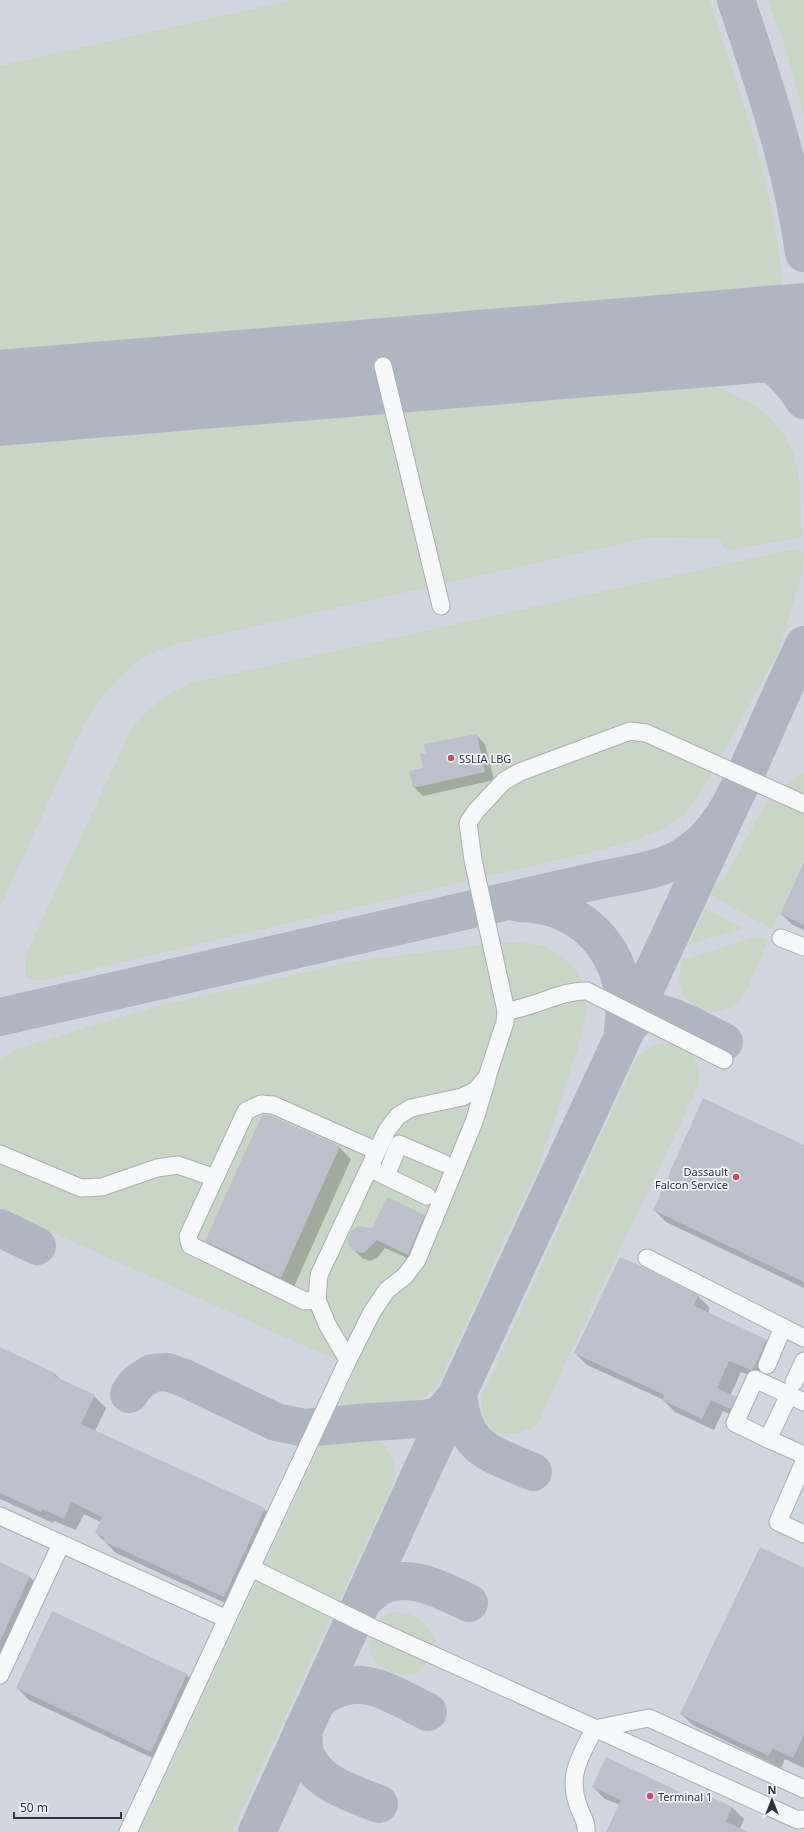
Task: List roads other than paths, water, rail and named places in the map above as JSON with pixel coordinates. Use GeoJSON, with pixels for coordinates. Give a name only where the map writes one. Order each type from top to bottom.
{"type":"FeatureCollection","features":[{"type":"Feature","properties":{"kind":"lane"},"geometry":{"type":"LineString","coordinates":[[383,366],[441,606]]}},
{"type":"Feature","properties":{"kind":"lane"},"geometry":{"type":"LineString","coordinates":[[128,1832],[348,1360],[372,1312],[387,1290],[405,1276],[416,1260],[474,1122],[505,1022],[506,1011],[473,860],[468,823],[476,811],[504,782],[520,772],[630,731],[646,733],[804,804]]}},
{"type":"Feature","properties":{"kind":"lane"},"geometry":{"type":"LineString","coordinates":[[781,938],[804,947]]}},
{"type":"Feature","properties":{"kind":"lane"},"geometry":{"type":"LineString","coordinates":[[506,1011],[523,1009],[577,991],[587,991],[724,1060]]}},
{"type":"Feature","properties":{"kind":"lane"},"geometry":{"type":"LineString","coordinates":[[348,1360],[328,1326],[317,1300],[319,1275],[377,1151],[388,1130],[398,1116],[411,1108],[462,1097],[476,1090],[487,1077]]}},
{"type":"Feature","properties":{"kind":"lane"},"geometry":{"type":"LineString","coordinates":[[317,1300],[305,1301],[190,1245],[188,1236],[246,1111],[261,1104],[273,1105],[377,1151]]}},
{"type":"Feature","properties":{"kind":"lane"},"geometry":{"type":"LineString","coordinates":[[386,1176],[399,1144],[443,1163]]}},
{"type":"Feature","properties":{"kind":"lane"},"geometry":{"type":"LineString","coordinates":[[0,1154],[80,1188],[102,1187],[157,1168],[178,1165],[215,1178]]}},
{"type":"Feature","properties":{"kind":"lane"},"geometry":{"type":"LineString","coordinates":[[369,1168],[427,1196]]}},
{"type":"Feature","properties":{"kind":"lane"},"geometry":{"type":"LineString","coordinates":[[647,1258],[804,1338]]}},
{"type":"Feature","properties":{"kind":"lane"},"geometry":{"type":"LineString","coordinates":[[767,1365],[783,1327]]}},
{"type":"Feature","properties":{"kind":"lane"},"geometry":{"type":"LineString","coordinates":[[768,1439],[795,1393],[804,1361]]}},
{"type":"Feature","properties":{"kind":"lane"},"geometry":{"type":"LineString","coordinates":[[795,1393],[755,1379],[735,1423],[804,1455]]}},
{"type":"Feature","properties":{"kind":"lane"},"geometry":{"type":"LineString","coordinates":[[804,1462],[778,1522],[804,1534]]}},
{"type":"Feature","properties":{"kind":"lane"},"geometry":{"type":"LineString","coordinates":[[0,1516],[227,1619]]}},
{"type":"Feature","properties":{"kind":"lane"},"geometry":{"type":"LineString","coordinates":[[0,1675],[61,1544]]}},
{"type":"Feature","properties":{"kind":"lane"},"geometry":{"type":"LineString","coordinates":[[251,1568],[373,1628],[594,1729],[800,1820]]}},
{"type":"Feature","properties":{"kind":"lane"},"geometry":{"type":"LineString","coordinates":[[594,1729],[649,1718],[804,1789]]}},
{"type":"Feature","properties":{"kind":"lane"},"geometry":{"type":"LineString","coordinates":[[586,1832],[585,1820],[578,1806],[573,1780],[576,1764],[594,1729]]}},
{"type":"Feature","properties":{"kind":"place","name":"SSLIA LBG"},"geometry":{"type":"Point","coordinates":[451,758]}},
{"type":"Feature","properties":{"kind":"place","name":"Dassault Falcon Service"},"geometry":{"type":"Point","coordinates":[736,1177]}},
{"type":"Feature","properties":{"kind":"place","name":"Terminal 1"},"geometry":{"type":"Point","coordinates":[650,1796]}}]}
